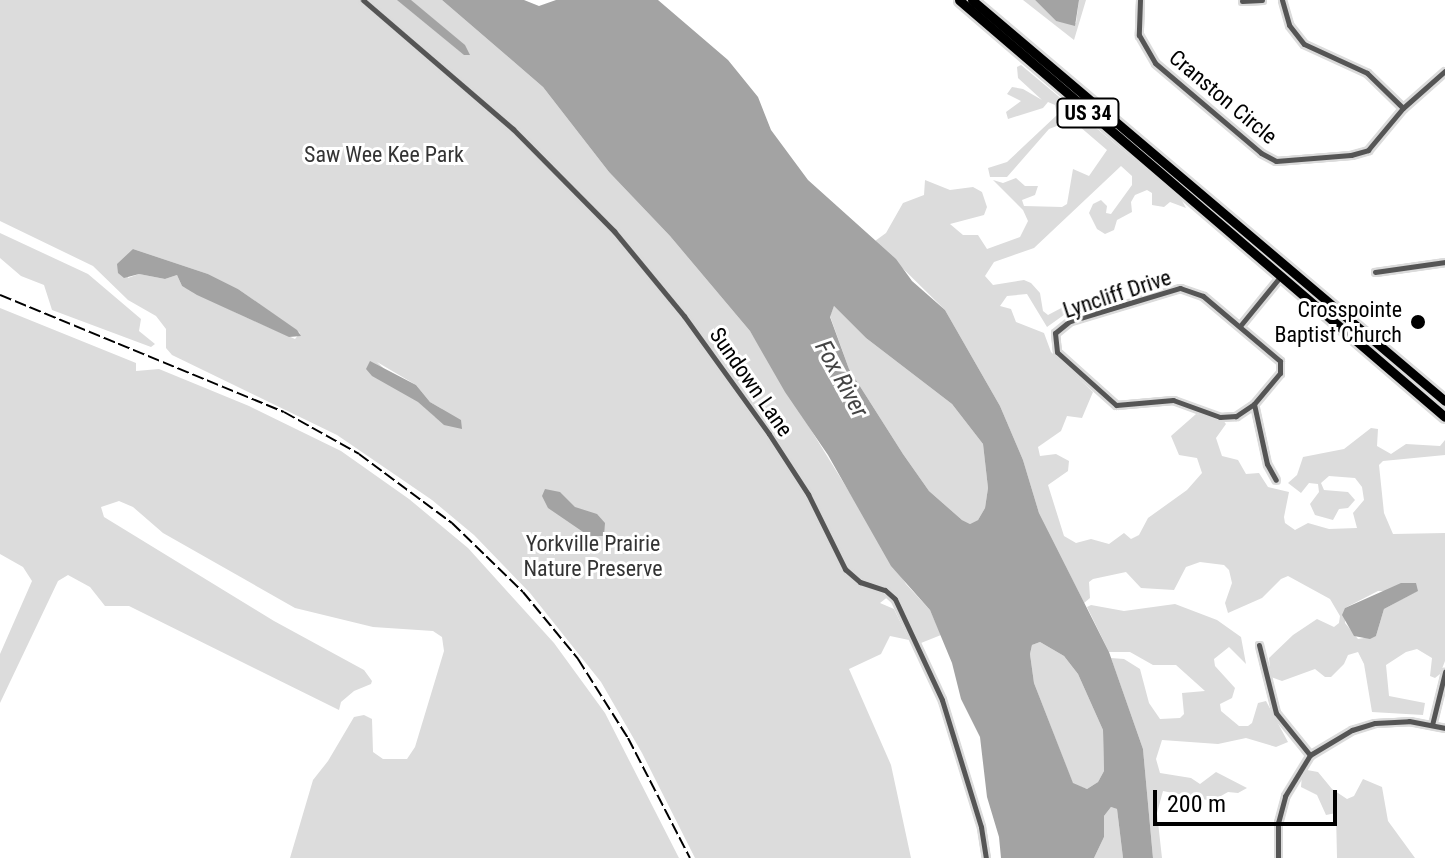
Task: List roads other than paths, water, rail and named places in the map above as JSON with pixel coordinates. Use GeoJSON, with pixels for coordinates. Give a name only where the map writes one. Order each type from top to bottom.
{"type":"FeatureCollection","features":[{"type":"Feature","properties":{"kind":"main road","name":"US 34"},"geometry":{"type":"LineString","coordinates":[[966,1],[1232,220],[1284,273],[1445,417]]}},
{"type":"Feature","properties":{"kind":"main road","name":"US 34"},"geometry":{"type":"LineString","coordinates":[[966,1],[1218,224],[1445,401]]}},
{"type":"Feature","properties":{"kind":"street","name":"Sundown Lane"},"geometry":{"type":"LineString","coordinates":[[363,0],[513,129],[614,231],[684,316],[756,415],[808,494],[845,569],[860,582],[885,590],[895,599],[942,700],[977,814],[986,858]]}},
{"type":"Feature","properties":{"kind":"street","name":"Cranston Circle"},"geometry":{"type":"LineString","coordinates":[[1140,0],[1139,35],[1155,63],[1272,159],[1286,162],[1362,152],[1377,142],[1403,108],[1445,71]]}},
{"type":"Feature","properties":{"kind":"street"},"geometry":{"type":"LineString","coordinates":[[1242,1],[1262,0]]}},
{"type":"Feature","properties":{"kind":"street"},"geometry":{"type":"LineString","coordinates":[[1282,0],[1289,25],[1304,44],[1367,73],[1403,108]]}},
{"type":"Feature","properties":{"kind":"street"},"geometry":{"type":"LineString","coordinates":[[1375,272],[1445,262]]}},
{"type":"Feature","properties":{"kind":"street"},"geometry":{"type":"LineString","coordinates":[[1240,326],[1284,273]]}},
{"type":"Feature","properties":{"kind":"street","name":"Lyncliff Drive"},"geometry":{"type":"LineString","coordinates":[[1180,288],[1203,296],[1240,326],[1280,361],[1280,373],[1254,404],[1236,416],[1220,417],[1173,400],[1116,405],[1064,361],[1054,342],[1055,333],[1070,321],[1180,288]]}},
{"type":"Feature","properties":{"kind":"street"},"geometry":{"type":"LineString","coordinates":[[1254,404],[1267,464],[1276,480]]}},
{"type":"Feature","properties":{"kind":"street"},"geometry":{"type":"LineString","coordinates":[[1259,645],[1276,713],[1310,755]]}},
{"type":"Feature","properties":{"kind":"street"},"geometry":{"type":"LineString","coordinates":[[1432,725],[1445,672]]}},
{"type":"Feature","properties":{"kind":"street"},"geometry":{"type":"LineString","coordinates":[[1278,858],[1278,823],[1285,796],[1310,755],[1352,730],[1375,723],[1397,720],[1445,728]]}},
{"type":"Feature","properties":{"kind":"water"},"geometry":{"type":"Polygon","coordinates":[[[397,0],[411,0],[465,45],[470,55],[464,55],[397,0]]]}},
{"type":"Feature","properties":{"kind":"water","name":"Fox River"},"geometry":{"type":"Polygon","coordinates":[[[442,0],[524,0],[539,6],[556,0],[658,0],[728,60],[758,97],[771,130],[808,180],[896,259],[912,281],[945,310],[1000,406],[1023,460],[1039,513],[1109,652],[1143,749],[1153,858],[1123,858],[1117,809],[1111,807],[1104,816],[1104,837],[1094,858],[1001,858],[999,837],[987,797],[980,737],[961,699],[952,663],[930,610],[891,566],[828,455],[785,392],[750,331],[670,236],[609,172],[543,87],[442,0]],[[834,306],[830,317],[849,369],[903,454],[929,491],[962,520],[970,524],[978,520],[985,508],[988,488],[983,444],[952,404],[866,338],[834,306]],[[1040,642],[1032,645],[1030,654],[1034,683],[1073,783],[1087,789],[1098,782],[1104,771],[1103,730],[1078,674],[1064,656],[1040,642]]]}},
{"type":"Feature","properties":{"kind":"water"},"geometry":{"type":"Polygon","coordinates":[[[1035,0],[1079,0],[1075,26],[1056,21],[1035,0]]]}},
{"type":"Feature","properties":{"kind":"water"},"geometry":{"type":"Polygon","coordinates":[[[133,249],[208,274],[238,289],[297,330],[301,336],[289,337],[197,295],[182,286],[177,275],[165,279],[139,274],[124,278],[118,273],[117,264],[133,249]]]}},
{"type":"Feature","properties":{"kind":"water"},"geometry":{"type":"Polygon","coordinates":[[[370,361],[416,385],[430,402],[461,420],[462,429],[444,425],[418,402],[372,376],[366,369],[370,361]]]}},
{"type":"Feature","properties":{"kind":"water"},"geometry":{"type":"Polygon","coordinates":[[[545,489],[560,492],[575,507],[597,514],[605,523],[604,536],[589,536],[548,508],[542,496],[545,489]]]}},
{"type":"Feature","properties":{"kind":"water"},"geometry":{"type":"Polygon","coordinates":[[[1401,583],[1416,583],[1418,591],[1384,609],[1376,636],[1370,639],[1354,636],[1342,615],[1345,608],[1401,583]]]}},
{"type":"Feature","properties":{"kind":"railway"},"geometry":{"type":"LineString","coordinates":[[0,295],[284,412],[359,454],[452,523],[523,592],[578,659],[628,738],[690,858]]}},
{"type":"Feature","properties":{"kind":"place","name":"Crosspointe Baptist Church"},"geometry":{"type":"Point","coordinates":[1418,322]}},
{"type":"Feature","properties":{"kind":"park label","name":"Saw Wee Kee Park"},"geometry":{"type":"Point","coordinates":[384,155]}},
{"type":"Feature","properties":{"kind":"park label","name":"Yorkville Prairie Nature Preserve"},"geometry":{"type":"Point","coordinates":[593,556]}}]}
